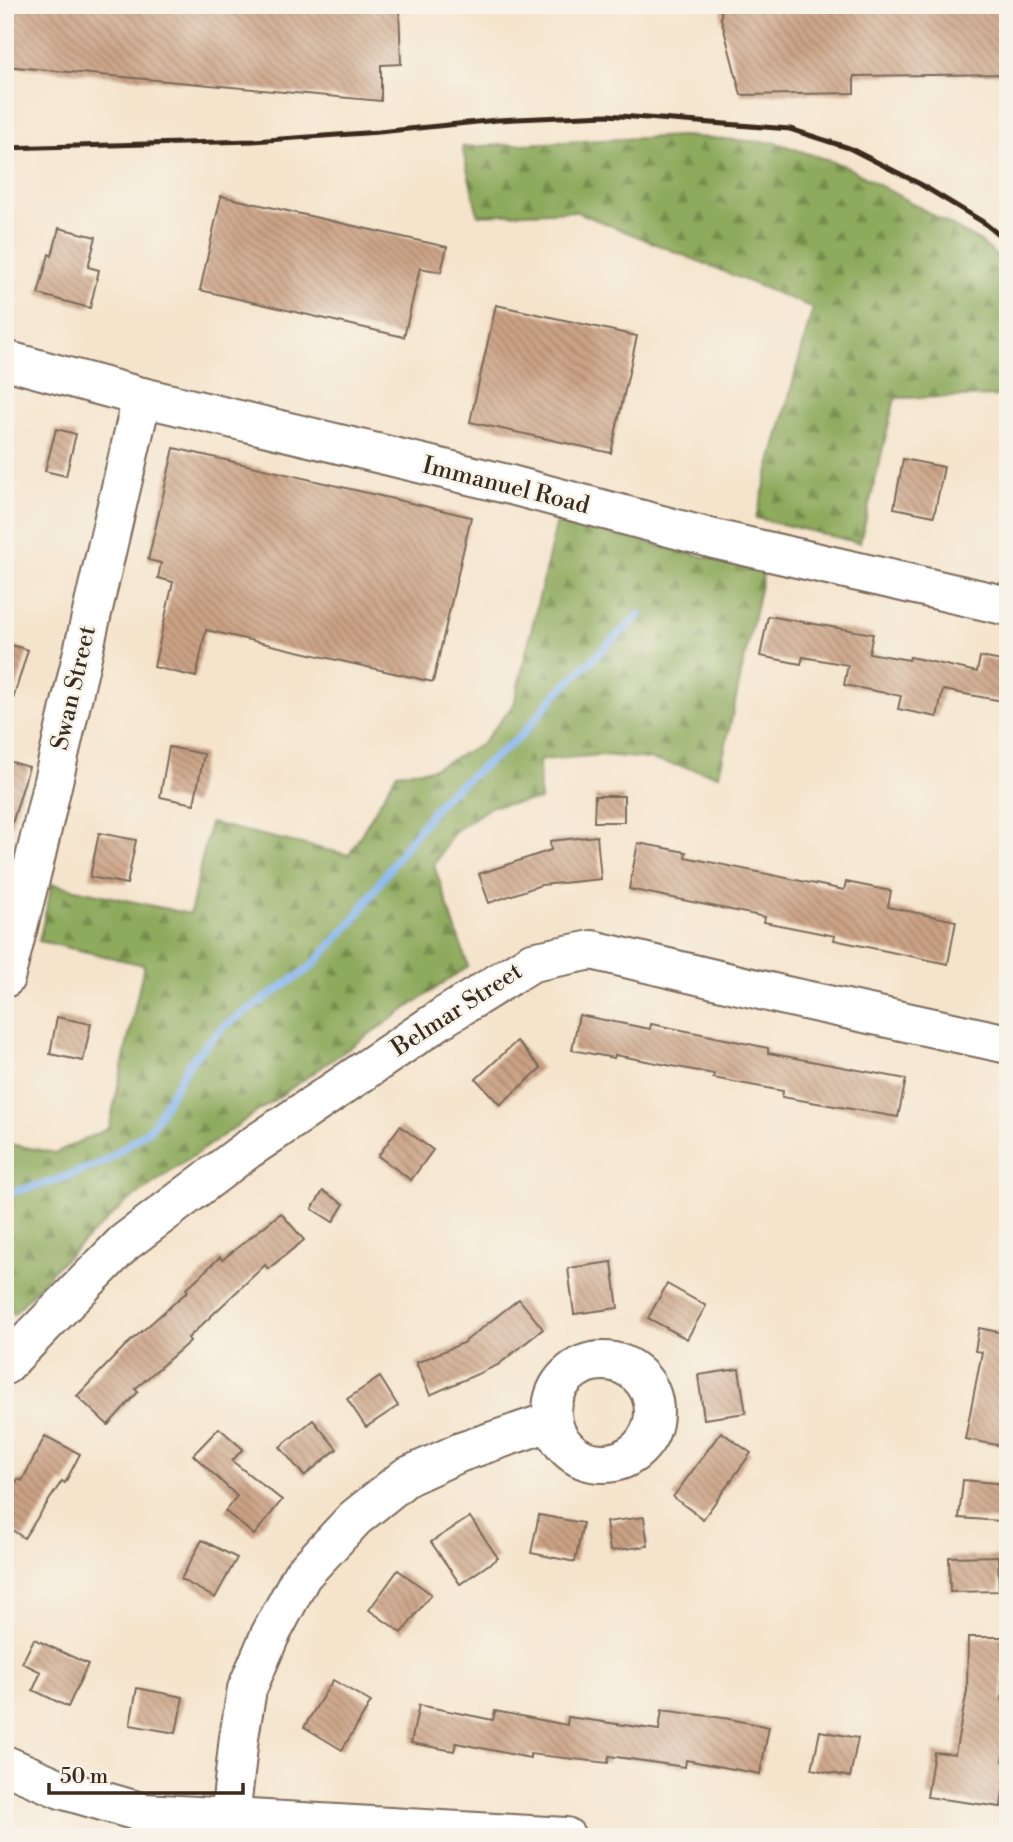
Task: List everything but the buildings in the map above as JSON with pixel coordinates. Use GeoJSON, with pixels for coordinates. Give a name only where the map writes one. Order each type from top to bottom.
{"type":"FeatureCollection","features":[{"type":"Feature","properties":{"kind":"street","name":"Immanuel Road"},"geometry":{"type":"LineString","coordinates":[[5,360],[142,397],[511,485],[714,539],[1008,606]]}},
{"type":"Feature","properties":{"kind":"street","name":"Swan Street"},"geometry":{"type":"LineString","coordinates":[[5,978],[20,855],[142,397]]}},
{"type":"Feature","properties":{"kind":"street","name":"Belmar Street"},"geometry":{"type":"LineString","coordinates":[[5,1365],[124,1243],[247,1150],[445,1016],[532,962],[592,950],[786,996],[1008,1044]]}},
{"type":"Feature","properties":{"kind":"street"},"geometry":{"type":"LineString","coordinates":[[229,1827],[247,1689],[270,1636],[302,1575],[355,1518],[406,1477],[461,1452],[552,1421]]}},
{"type":"Feature","properties":{"kind":"street"},"geometry":{"type":"LineString","coordinates":[[5,1765],[61,1789],[144,1813],[229,1827],[566,1837]]}},
{"type":"Feature","properties":{"kind":"green space"},"geometry":{"type":"Polygon","coordinates":[[[681,136],[777,143],[845,166],[981,242],[1008,266],[1008,396],[895,398],[860,543],[756,518],[813,308],[575,211],[478,215],[462,147],[681,136]]]}},
{"type":"Feature","properties":{"kind":"green space"},"geometry":{"type":"Polygon","coordinates":[[[557,521],[764,571],[719,775],[648,759],[603,755],[539,760],[540,800],[492,806],[454,832],[434,865],[468,966],[128,1201],[55,1268],[14,1314],[5,1304],[5,1143],[55,1153],[109,1128],[144,965],[39,941],[52,884],[190,914],[210,823],[349,855],[397,773],[432,769],[481,745],[514,704],[557,521]]]}},
{"type":"Feature","properties":{"kind":"waterway"},"geometry":{"type":"LineString","coordinates":[[5,1194],[51,1182],[104,1162],[151,1128],[190,1062],[222,1028],[311,967],[353,921],[443,798],[520,737],[557,693],[640,614]]}},
{"type":"Feature","properties":{"kind":"railway"},"geometry":{"type":"LineString","coordinates":[[5,148],[253,141],[497,120],[607,115],[790,129],[849,148],[920,184],[983,222],[1008,242]]}}]}
